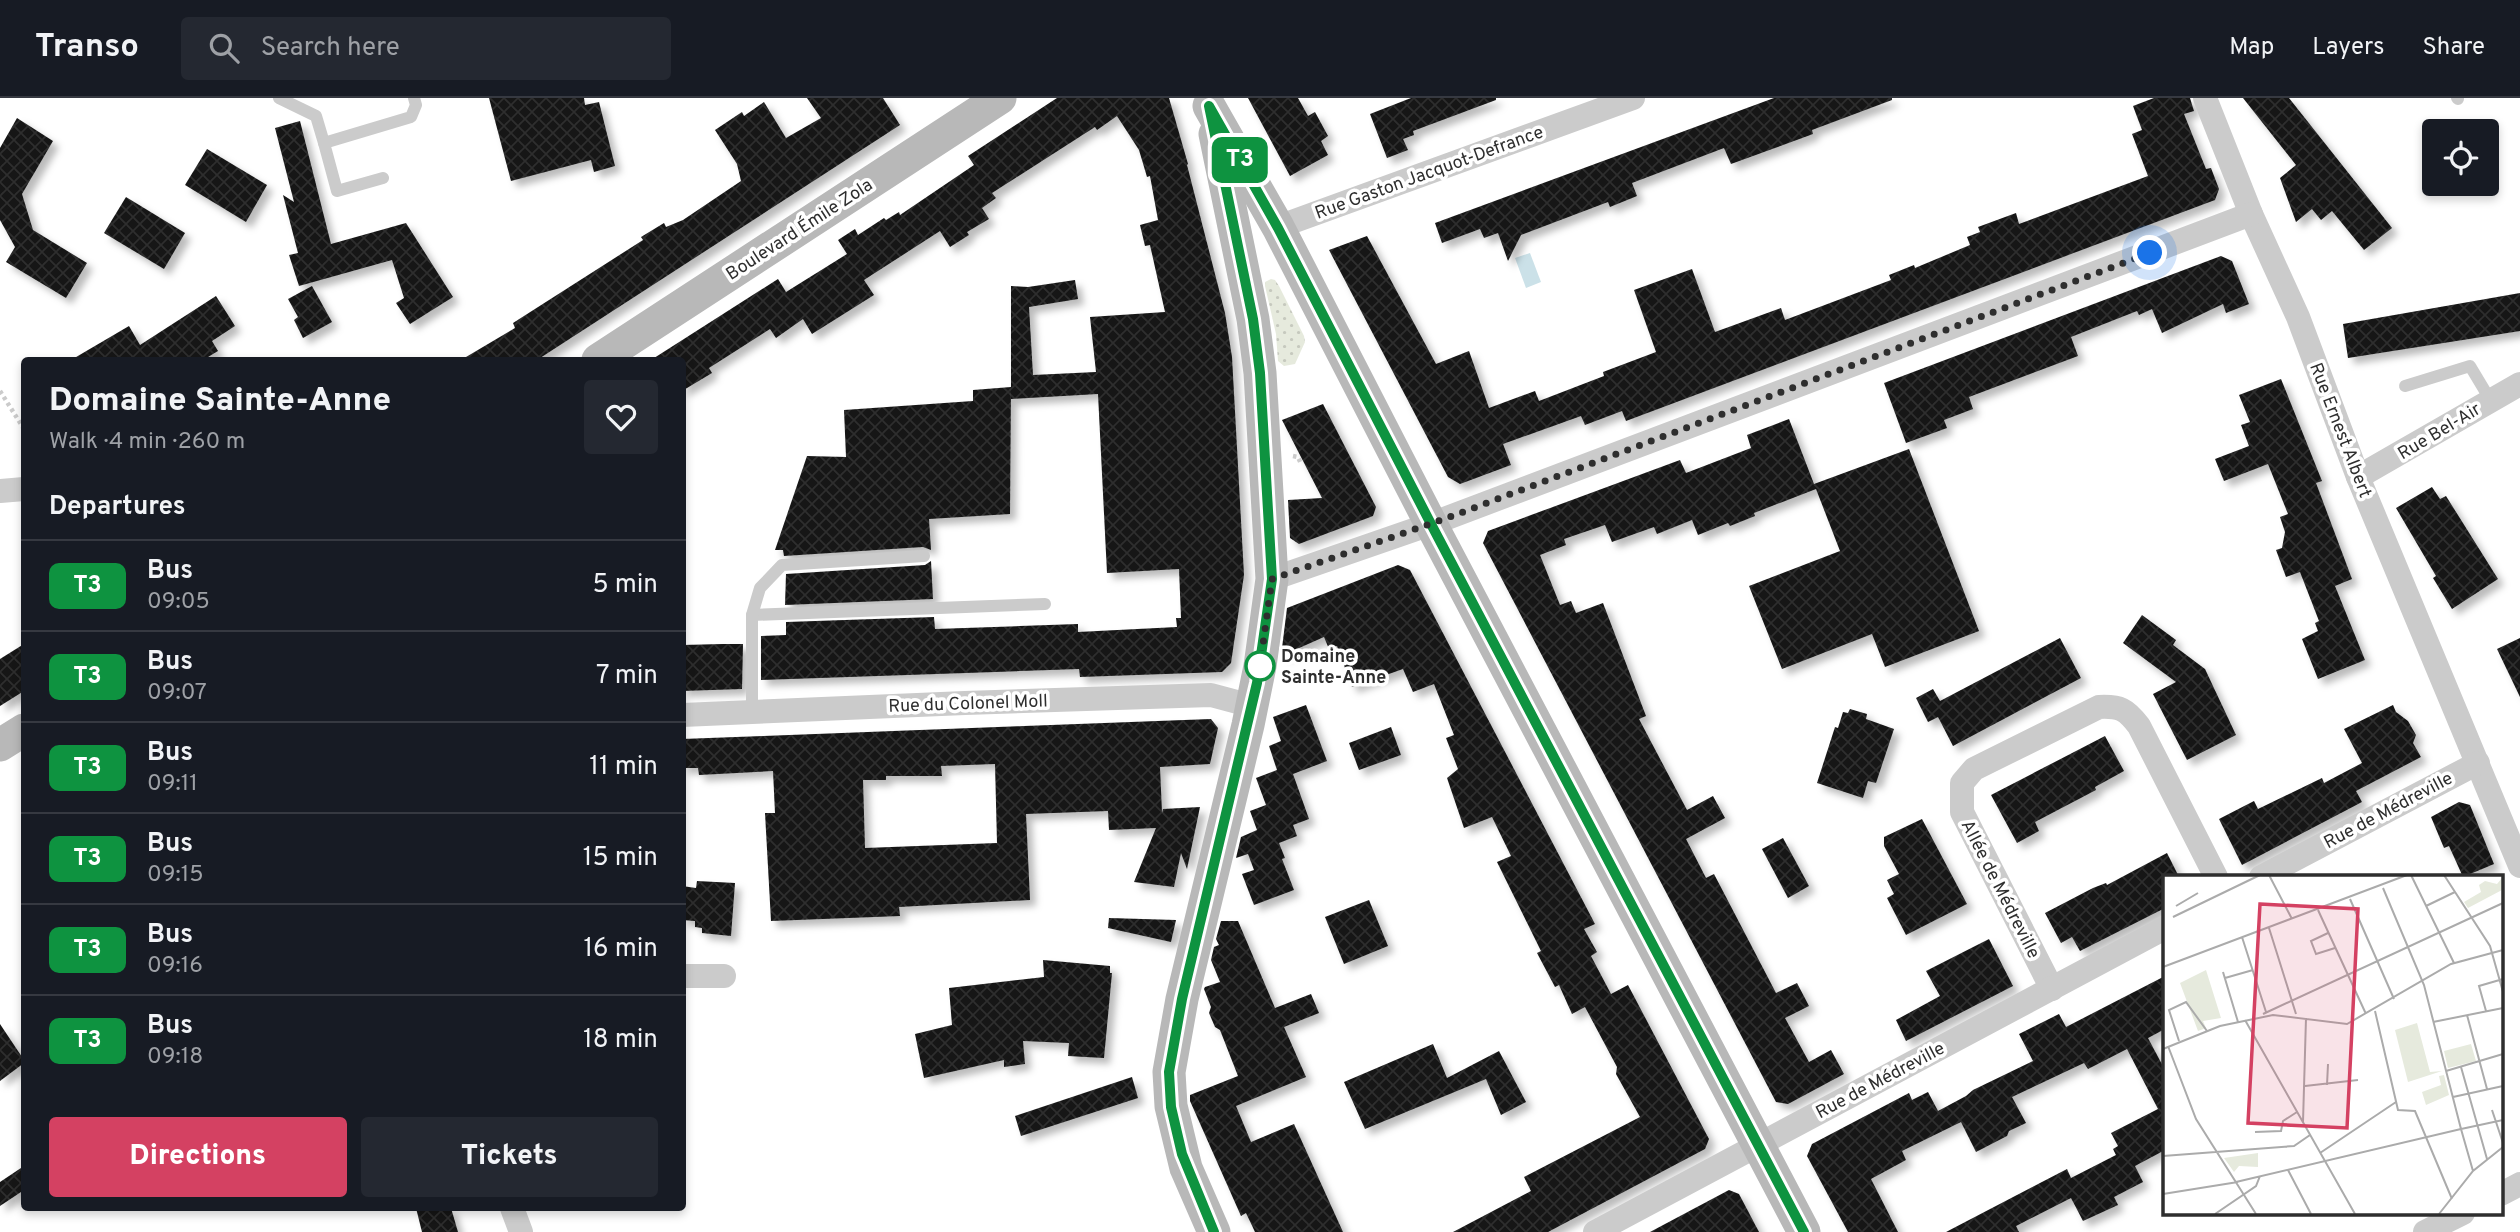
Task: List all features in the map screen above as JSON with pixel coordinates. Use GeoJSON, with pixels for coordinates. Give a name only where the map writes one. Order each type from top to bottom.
{"type":"FeatureCollection","features":[{"type":"Feature","properties":{"kind":"main road","name":"Boulevard Émile Zola"},"geometry":{"type":"LineString","coordinates":[[603,357],[1000,98]]}},
{"type":"Feature","properties":{"kind":"main road"},"geometry":{"type":"LineString","coordinates":[[1208,102],[1278,228],[1804,1232]]}},
{"type":"Feature","properties":{"kind":"main road"},"geometry":{"type":"LineString","coordinates":[[1208,102],[1243,272],[1260,373],[1272,579],[1252,706],[1182,999],[1169,1072],[1171,1107],[1183,1159],[1214,1232]]}},
{"type":"Feature","properties":{"kind":"main road"},"geometry":{"type":"LineString","coordinates":[[1243,272],[1278,228]]}},
{"type":"Feature","properties":{"kind":"main road"},"geometry":{"type":"LineString","coordinates":[[0,745],[21,732]]}},
{"type":"Feature","properties":{"kind":"street","name":"Rue Gaston Jacquot-Defrance"},"geometry":{"type":"LineString","coordinates":[[1278,228],[1633,98]]}},
{"type":"Feature","properties":{"kind":"street","name":"Rue Ernest Albert"},"geometry":{"type":"LineString","coordinates":[[2205,98],[2251,214],[2298,317],[2358,478],[2520,866]]}},
{"type":"Feature","properties":{"kind":"street"},"geometry":{"type":"LineString","coordinates":[[1272,579],[1431,524],[2251,214]]}},
{"type":"Feature","properties":{"kind":"street","name":"Rue Bel-Air"},"geometry":{"type":"LineString","coordinates":[[2358,478],[2520,384]]}},
{"type":"Feature","properties":{"kind":"street"},"geometry":{"type":"LineString","coordinates":[[0,492],[21,489]]}},
{"type":"Feature","properties":{"kind":"street","name":"Rue du Colonel Moll"},"geometry":{"type":"LineString","coordinates":[[686,715],[1211,695],[1252,706]]}},
{"type":"Feature","properties":{"kind":"street","name":"Allée de Médreville"},"geometry":{"type":"LineString","coordinates":[[2052,989],[1962,812],[1962,783],[1974,769],[2099,707],[2113,707],[2128,712],[2139,726],[2216,875]]}},
{"type":"Feature","properties":{"kind":"street","name":"Rue de Médreville"},"geometry":{"type":"LineString","coordinates":[[2265,875],[2478,763]]}},
{"type":"Feature","properties":{"kind":"street","name":"Rue de Médreville"},"geometry":{"type":"LineString","coordinates":[[1595,1232],[2163,929]]}},
{"type":"Feature","properties":{"kind":"street"},"geometry":{"type":"LineString","coordinates":[[686,976],[723,976]]}},
{"type":"Feature","properties":{"kind":"street"},"geometry":{"type":"LineString","coordinates":[[2502,1193],[2520,1184]]}},
{"type":"Feature","properties":{"kind":"street"},"geometry":{"type":"LineString","coordinates":[[513,1211],[521,1232]]}},
{"type":"Feature","properties":{"kind":"street"},"geometry":{"type":"LineString","coordinates":[[2425,1232],[2461,1214]]}},
{"type":"Feature","properties":{"kind":"lane"},"geometry":{"type":"LineString","coordinates":[[279,98],[316,116],[337,191],[383,178]]}},
{"type":"Feature","properties":{"kind":"lane"},"geometry":{"type":"LineString","coordinates":[[324,143],[411,117],[416,105],[415,98]]}},
{"type":"Feature","properties":{"kind":"lane"},"geometry":{"type":"LineString","coordinates":[[2405,386],[2470,366],[2491,401]]}},
{"type":"Feature","properties":{"kind":"lane"},"geometry":{"type":"LineString","coordinates":[[752,712],[751,615],[760,588],[782,565],[924,556]]}},
{"type":"Feature","properties":{"kind":"lane"},"geometry":{"type":"LineString","coordinates":[[751,615],[1045,604]]}},
{"type":"Feature","properties":{"kind":"path"},"geometry":{"type":"LineString","coordinates":[[0,391],[21,424]]}},
{"type":"Feature","properties":{"kind":"path"},"geometry":{"type":"LineString","coordinates":[[1294,456],[1298,457],[1301,464]]}},
{"type":"Feature","properties":{"kind":"shaded area"},"geometry":{"type":"Polygon","coordinates":[[[1271,279],[1279,286],[1304,336],[1305,342],[1295,364],[1284,366],[1278,361],[1276,334],[1265,286],[1265,282],[1271,279]]]}},
{"type":"Feature","properties":{"kind":"water"},"geometry":{"type":"Polygon","coordinates":[[[1530,253],[1541,282],[1526,288],[1515,258],[1530,253]]]}},
{"type":"Feature","properties":{"kind":"building"},"geometry":{"type":"Polygon","coordinates":[[[489,98],[584,98],[585,105],[599,102],[615,166],[594,172],[591,160],[511,181],[489,98]]]}},
{"type":"Feature","properties":{"kind":"building"},"geometry":{"type":"Polygon","coordinates":[[[807,98],[883,98],[900,125],[542,357],[466,357],[515,328],[513,323],[643,240],[641,237],[664,223],[666,227],[683,220],[741,181],[737,164],[715,130],[742,112],[744,116],[764,102],[786,138],[821,118],[807,98]]]}},
{"type":"Feature","properties":{"kind":"building"},"geometry":{"type":"Polygon","coordinates":[[[1057,98],[1169,98],[1225,313],[1232,357],[1244,575],[1231,663],[1222,672],[1080,677],[1079,669],[761,680],[761,636],[786,635],[786,622],[934,617],[935,629],[1078,624],[1078,632],[1177,627],[1176,618],[1181,618],[1179,569],[1107,573],[1098,394],[1011,399],[1011,286],[1028,287],[1075,280],[1078,299],[1029,307],[1033,375],[1096,372],[1090,317],[1165,312],[1150,245],[1145,246],[1140,225],[1158,220],[1150,176],[1147,177],[1139,150],[1117,116],[1097,130],[1095,127],[992,193],[996,198],[982,208],[989,219],[967,232],[969,235],[950,247],[940,231],[864,280],[874,295],[812,334],[803,319],[776,338],[770,329],[709,368],[712,373],[686,389],[686,357],[656,357],[778,279],[786,292],[847,254],[838,240],[855,229],[858,235],[884,218],[886,220],[899,212],[900,215],[974,165],[968,156],[1057,98]]]}},
{"type":"Feature","properties":{"kind":"building"},"geometry":{"type":"Polygon","coordinates":[[[1248,98],[1298,98],[1308,116],[1315,112],[1328,136],[1321,141],[1328,155],[1290,176],[1248,98]]]}},
{"type":"Feature","properties":{"kind":"building"},"geometry":{"type":"Polygon","coordinates":[[[1411,98],[1496,100],[1413,131],[1414,135],[1403,139],[1408,150],[1387,158],[1370,114],[1411,98]]]}},
{"type":"Feature","properties":{"kind":"building"},"geometry":{"type":"Polygon","coordinates":[[[1774,98],[1892,100],[1812,130],[1813,134],[1731,164],[1724,148],[1632,183],[1637,196],[1610,207],[1608,202],[1521,235],[1508,261],[1498,233],[1484,238],[1480,229],[1442,243],[1435,223],[1774,98]]]}},
{"type":"Feature","properties":{"kind":"building"},"geometry":{"type":"Polygon","coordinates":[[[2154,98],[2190,98],[2194,111],[2184,114],[2206,169],[2211,168],[2219,189],[2215,200],[1626,421],[1622,411],[1585,425],[1581,416],[1503,444],[1511,465],[1460,484],[1448,477],[1329,250],[1367,236],[1436,364],[1469,351],[1489,408],[1535,391],[1539,401],[1656,352],[1634,290],[1692,269],[1715,332],[1781,308],[1785,320],[1891,280],[1889,275],[1914,265],[1915,268],[1970,245],[1967,237],[1980,232],[1978,227],[2016,213],[2019,224],[2148,176],[2132,134],[2142,130],[2133,106],[2154,98]]]}},
{"type":"Feature","properties":{"kind":"building"},"geometry":{"type":"Polygon","coordinates":[[[2243,98],[2289,98],[2392,228],[2364,250],[2332,211],[2321,220],[2312,209],[2296,222],[2280,178],[2296,165],[2243,98]]]}},
{"type":"Feature","properties":{"kind":"building"},"geometry":{"type":"Polygon","coordinates":[[[17,118],[53,141],[22,194],[33,230],[87,263],[66,298],[6,262],[15,247],[0,220],[0,148],[17,118]]]}},
{"type":"Feature","properties":{"kind":"building"},"geometry":{"type":"Polygon","coordinates":[[[300,121],[331,244],[406,223],[453,297],[410,324],[396,303],[404,298],[392,260],[299,286],[289,255],[298,253],[283,195],[294,202],[275,128],[300,121]]]}},
{"type":"Feature","properties":{"kind":"building"},"geometry":{"type":"Polygon","coordinates":[[[207,149],[267,185],[246,222],[185,185],[207,149]]]}},
{"type":"Feature","properties":{"kind":"building"},"geometry":{"type":"Polygon","coordinates":[[[126,197],[185,233],[164,269],[104,233],[126,197]]]}},
{"type":"Feature","properties":{"kind":"building"},"geometry":{"type":"Polygon","coordinates":[[[2221,256],[2232,261],[2249,304],[2226,313],[2223,304],[2162,333],[2152,309],[2139,315],[2137,311],[2071,337],[2078,356],[1969,397],[1973,409],[1944,420],[1947,428],[1906,443],[1884,383],[2221,256]]]}},
{"type":"Feature","properties":{"kind":"building"},"geometry":{"type":"Polygon","coordinates":[[[312,286],[332,322],[303,338],[294,320],[298,317],[288,299],[312,286]]]}},
{"type":"Feature","properties":{"kind":"building"},"geometry":{"type":"Polygon","coordinates":[[[2520,293],[2520,331],[2348,358],[2343,324],[2520,293]]]}},
{"type":"Feature","properties":{"kind":"building"},"geometry":{"type":"Polygon","coordinates":[[[216,296],[235,326],[212,341],[218,351],[208,357],[76,357],[129,326],[140,345],[216,296]]]}},
{"type":"Feature","properties":{"kind":"building"},"geometry":{"type":"Polygon","coordinates":[[[2281,379],[2322,481],[2316,483],[2352,579],[2335,586],[2365,660],[2318,679],[2302,639],[2318,631],[2315,623],[2319,621],[2300,572],[2286,577],[2276,550],[2282,548],[2285,532],[2280,517],[2288,514],[2268,464],[2224,481],[2215,459],[2249,446],[2241,425],[2250,422],[2239,395],[2281,379]]]}},
{"type":"Feature","properties":{"kind":"building"},"geometry":{"type":"Polygon","coordinates":[[[1011,387],[1010,514],[929,519],[931,550],[923,547],[784,556],[783,550],[775,550],[807,456],[846,457],[844,410],[973,401],[973,390],[1011,387]]]}},
{"type":"Feature","properties":{"kind":"building"},"geometry":{"type":"Polygon","coordinates":[[[1323,404],[1376,507],[1373,516],[1299,544],[1290,538],[1288,500],[1322,498],[1282,420],[1323,404]]]}},
{"type":"Feature","properties":{"kind":"building"},"geometry":{"type":"Polygon","coordinates":[[[1789,419],[1814,484],[1909,449],[1979,631],[1885,667],[1872,634],[1782,669],[1749,586],[1840,551],[1816,489],[1754,513],[1755,516],[1730,526],[1728,523],[1698,535],[1692,520],[1657,534],[1654,527],[1612,542],[1605,525],[1564,539],[1566,545],[1540,555],[1560,605],[1571,601],[1576,613],[1603,603],[1646,716],[1639,719],[1687,810],[1713,796],[1725,818],[1686,839],[1706,878],[1714,874],[1776,993],[1797,983],[1809,1006],[1785,1018],[1809,1062],[1831,1050],[1844,1074],[1788,1104],[1776,1102],[1483,543],[1488,531],[1680,460],[1686,473],[1751,448],[1747,435],[1789,419]]]}},
{"type":"Feature","properties":{"kind":"building"},"geometry":{"type":"Polygon","coordinates":[[[2432,487],[2440,499],[2446,496],[2498,579],[2452,609],[2396,508],[2432,487]]]}},
{"type":"Feature","properties":{"kind":"building"},"geometry":{"type":"Polygon","coordinates":[[[931,561],[933,599],[785,605],[786,574],[925,565],[931,561]]]}},
{"type":"Feature","properties":{"kind":"building"},"geometry":{"type":"Polygon","coordinates":[[[1398,565],[1410,570],[1595,924],[1584,929],[1597,952],[1591,956],[1611,994],[1628,985],[1709,1139],[1705,1149],[1548,1232],[1453,1232],[1531,1191],[1524,1177],[1640,1117],[1616,1074],[1617,1067],[1585,1007],[1572,1014],[1559,985],[1555,987],[1537,953],[1541,951],[1497,862],[1511,856],[1492,817],[1464,828],[1447,778],[1458,769],[1446,738],[1454,735],[1434,684],[1413,692],[1403,669],[1352,687],[1337,646],[1329,649],[1324,637],[1281,656],[1287,608],[1398,565]]]}},
{"type":"Feature","properties":{"kind":"building"},"geometry":{"type":"Polygon","coordinates":[[[2142,615],[2176,640],[2173,645],[2205,669],[2236,735],[2187,760],[2153,694],[2176,682],[2123,643],[2142,615]]]}},
{"type":"Feature","properties":{"kind":"building"},"geometry":{"type":"Polygon","coordinates":[[[2060,638],[2081,678],[1953,746],[1938,717],[1928,722],[1916,698],[1933,689],[1940,701],[2060,638]]]}},
{"type":"Feature","properties":{"kind":"building"},"geometry":{"type":"Polygon","coordinates":[[[2520,638],[2520,697],[2497,649],[2520,638]]]}},
{"type":"Feature","properties":{"kind":"building"},"geometry":{"type":"Polygon","coordinates":[[[743,644],[742,689],[686,691],[686,645],[743,644]]]}},
{"type":"Feature","properties":{"kind":"building"},"geometry":{"type":"Polygon","coordinates":[[[21,646],[21,693],[0,706],[0,659],[21,646]]]}},
{"type":"Feature","properties":{"kind":"building"},"geometry":{"type":"Polygon","coordinates":[[[1306,705],[1327,761],[1293,774],[1309,819],[1293,825],[1297,836],[1279,843],[1294,890],[1254,905],[1242,874],[1254,870],[1248,854],[1236,858],[1241,837],[1257,830],[1250,811],[1266,805],[1256,778],[1277,770],[1269,746],[1281,741],[1273,717],[1306,705]]]}},
{"type":"Feature","properties":{"kind":"building"},"geometry":{"type":"Polygon","coordinates":[[[2393,705],[2396,712],[2408,721],[2416,735],[2413,743],[2421,757],[2356,791],[2362,802],[2242,865],[2219,819],[2254,801],[2258,809],[2322,778],[2324,783],[2362,763],[2344,729],[2393,705]]]}},
{"type":"Feature","properties":{"kind":"building"},"geometry":{"type":"Polygon","coordinates":[[[1850,709],[1867,714],[1866,719],[1894,729],[1876,783],[1868,781],[1863,798],[1817,783],[1835,727],[1838,728],[1843,712],[1848,713],[1850,709]]]}},
{"type":"Feature","properties":{"kind":"building"},"geometry":{"type":"Polygon","coordinates":[[[1211,719],[1218,728],[1210,764],[1160,767],[1162,813],[1163,809],[1200,807],[1187,869],[1181,853],[1174,887],[1134,882],[1156,828],[1109,830],[1108,811],[1026,814],[1030,900],[899,907],[900,916],[771,921],[765,813],[775,813],[773,771],[699,775],[698,768],[686,768],[686,739],[1211,719]],[[995,764],[941,766],[942,776],[886,776],[886,780],[863,780],[865,848],[997,843],[995,764]]]}},
{"type":"Feature","properties":{"kind":"building"},"geometry":{"type":"Polygon","coordinates":[[[1391,727],[1401,755],[1359,770],[1349,743],[1391,727]]]}},
{"type":"Feature","properties":{"kind":"building"},"geometry":{"type":"Polygon","coordinates":[[[2105,736],[2124,771],[2095,787],[2096,790],[2035,822],[2039,831],[2017,843],[1991,795],[2105,736]]]}},
{"type":"Feature","properties":{"kind":"building"},"geometry":{"type":"Polygon","coordinates":[[[2459,802],[2470,805],[2494,864],[2462,875],[2449,846],[2444,848],[2431,817],[2459,802]]]}},
{"type":"Feature","properties":{"kind":"building"},"geometry":{"type":"Polygon","coordinates":[[[1922,819],[1967,904],[1906,935],[1887,898],[1894,894],[1887,880],[1899,874],[1884,846],[1884,837],[1922,819]]]}},
{"type":"Feature","properties":{"kind":"building"},"geometry":{"type":"Polygon","coordinates":[[[1783,838],[1809,886],[1788,898],[1762,849],[1783,838]]]}},
{"type":"Feature","properties":{"kind":"building"},"geometry":{"type":"Polygon","coordinates":[[[2167,853],[2178,875],[2163,875],[2163,909],[2080,951],[2072,937],[2061,943],[2045,913],[2093,888],[2106,883],[2107,885],[2167,853]]]}},
{"type":"Feature","properties":{"kind":"building"},"geometry":{"type":"Polygon","coordinates":[[[697,881],[735,883],[731,936],[702,933],[702,928],[695,927],[695,921],[686,920],[686,887],[696,888],[697,881]]]}},
{"type":"Feature","properties":{"kind":"building"},"geometry":{"type":"Polygon","coordinates":[[[1369,900],[1388,946],[1344,964],[1325,917],[1369,900]]]}},
{"type":"Feature","properties":{"kind":"building"},"geometry":{"type":"Polygon","coordinates":[[[1109,918],[1176,920],[1171,942],[1108,928],[1109,918]]]}},
{"type":"Feature","properties":{"kind":"building"},"geometry":{"type":"Polygon","coordinates":[[[1221,921],[1238,921],[1275,1008],[1311,994],[1319,1013],[1284,1027],[1306,1077],[1236,1106],[1251,1142],[1294,1124],[1343,1232],[1255,1232],[1246,1213],[1241,1216],[1190,1101],[1190,1095],[1238,1076],[1220,1030],[1215,1027],[1209,1013],[1211,1007],[1204,989],[1220,982],[1211,960],[1214,947],[1219,945],[1216,939],[1221,921]]]}},
{"type":"Feature","properties":{"kind":"building"},"geometry":{"type":"Polygon","coordinates":[[[1989,939],[2013,986],[1906,1041],[1896,1020],[1940,996],[1926,971],[1989,939]]]}},
{"type":"Feature","properties":{"kind":"building"},"geometry":{"type":"Polygon","coordinates":[[[1043,960],[1110,966],[1112,973],[1104,1058],[1068,1056],[1069,1043],[1023,1041],[1025,1064],[1004,1067],[1004,1060],[924,1078],[915,1034],[952,1025],[949,988],[1044,977],[1043,960]]]}},
{"type":"Feature","properties":{"kind":"building"},"geometry":{"type":"Polygon","coordinates":[[[2163,977],[2163,1030],[2148,1038],[2163,1066],[2163,1151],[2135,1166],[2143,1182],[2114,1197],[2118,1205],[2083,1221],[2071,1198],[2016,1226],[2019,1232],[1946,1232],[2067,1169],[2071,1178],[2116,1155],[2113,1149],[2118,1146],[2111,1133],[2158,1109],[2127,1049],[2088,1069],[2084,1063],[2012,1097],[2026,1123],[1976,1152],[1961,1122],[1902,1151],[1906,1160],[1871,1179],[1898,1232],[1848,1232],[1807,1156],[1812,1144],[1909,1093],[1912,1100],[1928,1092],[1938,1111],[1973,1090],[2033,1061],[2019,1034],[2059,1014],[2066,1027],[2163,977]]]}},
{"type":"Feature","properties":{"kind":"building"},"geometry":{"type":"Polygon","coordinates":[[[0,1024],[21,1056],[21,1065],[0,1081],[0,1024]]]}},
{"type":"Feature","properties":{"kind":"building"},"geometry":{"type":"Polygon","coordinates":[[[1433,1044],[1447,1078],[1499,1051],[1526,1102],[1501,1115],[1486,1079],[1365,1129],[1344,1082],[1433,1044]]]}},
{"type":"Feature","properties":{"kind":"building"},"geometry":{"type":"Polygon","coordinates":[[[1132,1077],[1138,1098],[1021,1136],[1015,1116],[1132,1077]]]}},
{"type":"Feature","properties":{"kind":"building"},"geometry":{"type":"Polygon","coordinates":[[[21,1168],[21,1192],[0,1206],[0,1182],[21,1168]]]}},
{"type":"Feature","properties":{"kind":"building"},"geometry":{"type":"Polygon","coordinates":[[[1729,1190],[1739,1194],[1759,1232],[1650,1232],[1729,1190]]]}},
{"type":"Feature","properties":{"kind":"building"},"geometry":{"type":"Polygon","coordinates":[[[417,1211],[452,1211],[458,1232],[422,1232],[417,1211]]]}},
{"type":"Feature","properties":{"kind":"bus line","name":"T3"},"geometry":{"type":"LineString","coordinates":[[1214,1232],[1182,1154],[1171,1107],[1169,1072],[1182,999],[1257,683],[1272,579],[1260,373],[1253,319],[1209,106],[1278,228],[1804,1232]]}},
{"type":"Feature","properties":{"kind":"place","name":"Domaine Sainte-Anne"},"geometry":{"type":"Point","coordinates":[1260,666]}},
{"type":"Feature","properties":{"kind":"route"},"geometry":{"type":"LineString","coordinates":[[1260,666],[1272,579],[1447,518],[2150,253]]}}]}
